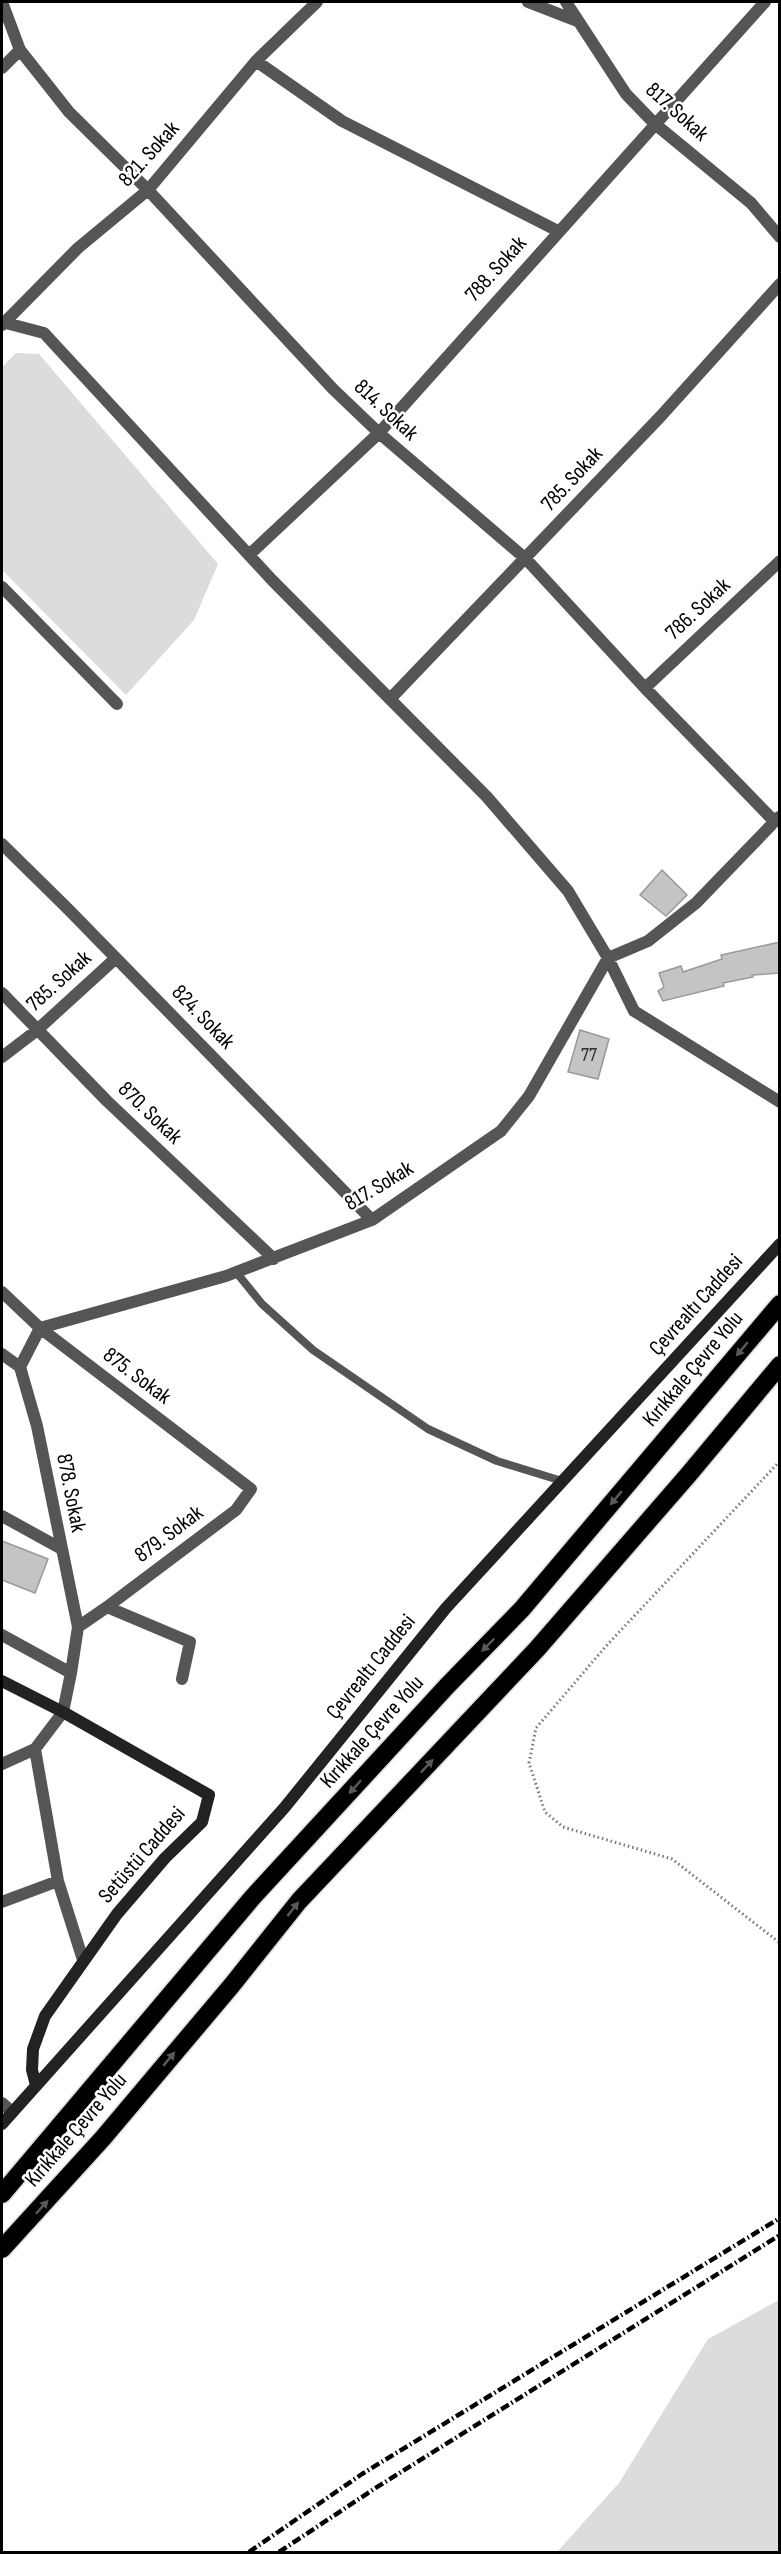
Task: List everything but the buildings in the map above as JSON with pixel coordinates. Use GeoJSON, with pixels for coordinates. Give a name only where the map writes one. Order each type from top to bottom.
{"type":"FeatureCollection","features":[{"type":"Feature","properties":{"kind":"highway","name":"Kırıkkale Çevre Yolu"},"geometry":{"type":"LineString","coordinates":[[2,2194],[252,1898],[447,1686],[522,1609],[780,1304]]}},
{"type":"Feature","properties":{"kind":"highway","name":"Kırıkkale Çevre Yolu"},"geometry":{"type":"LineString","coordinates":[[2,2249],[111,2129],[299,1901],[537,1649],[780,1365]]}},
{"type":"Feature","properties":{"kind":"main road","name":"Çevrealtı Caddesi"},"geometry":{"type":"LineString","coordinates":[[2,2124],[285,1807],[446,1608],[780,1244]]}},
{"type":"Feature","properties":{"kind":"main road","name":"Setüstü Caddesi"},"geometry":{"type":"LineString","coordinates":[[2,1681],[63,1712],[96,1733],[209,1795],[202,1822],[165,1858],[130,1898],[83,1960],[45,2016],[33,2049],[32,2070],[36,2085]]}},
{"type":"Feature","properties":{"kind":"street","name":"814. Sokak"},"geometry":{"type":"LineString","coordinates":[[2,2],[20,50],[69,112],[148,190],[333,389],[379,433],[526,558],[645,687],[777,819]]}},
{"type":"Feature","properties":{"kind":"street","name":"821. Sokak"},"geometry":{"type":"LineString","coordinates":[[2,323],[78,248],[148,190],[256,61],[307,6],[317,2]]}},
{"type":"Feature","properties":{"kind":"street"},"geometry":{"type":"LineString","coordinates":[[528,2],[577,21]]}},
{"type":"Feature","properties":{"kind":"street","name":"817. Sokak"},"geometry":{"type":"LineString","coordinates":[[566,2],[626,94],[655,124],[751,203],[780,237]]}},
{"type":"Feature","properties":{"kind":"street","name":"788. Sokak"},"geometry":{"type":"LineString","coordinates":[[249,555],[379,433],[765,2]]}},
{"type":"Feature","properties":{"kind":"street"},"geometry":{"type":"LineString","coordinates":[[2,68],[20,50]]}},
{"type":"Feature","properties":{"kind":"street"},"geometry":{"type":"LineString","coordinates":[[256,61],[342,121],[558,231]]}},
{"type":"Feature","properties":{"kind":"street","name":"785. Sokak"},"geometry":{"type":"LineString","coordinates":[[390,699],[660,417],[780,284]]}},
{"type":"Feature","properties":{"kind":"street"},"geometry":{"type":"LineString","coordinates":[[2,323],[44,333],[249,555],[487,797],[568,891],[608,958],[634,1011],[780,1102]]}},
{"type":"Feature","properties":{"kind":"street","name":"786. Sokak"},"geometry":{"type":"LineString","coordinates":[[645,687],[780,561]]}},
{"type":"Feature","properties":{"kind":"street"},"geometry":{"type":"LineString","coordinates":[[2,587],[117,704]]}},
{"type":"Feature","properties":{"kind":"street"},"geometry":{"type":"LineString","coordinates":[[608,958],[648,941],[696,903],[777,819]]}},
{"type":"Feature","properties":{"kind":"street","name":"824. Sokak"},"geometry":{"type":"LineString","coordinates":[[2,844],[372,1220]]}},
{"type":"Feature","properties":{"kind":"street","name":"785. Sokak"},"geometry":{"type":"LineString","coordinates":[[2,1057],[36,1031],[116,958]]}},
{"type":"Feature","properties":{"kind":"street","name":"817. Sokak"},"geometry":{"type":"LineString","coordinates":[[40,1328],[236,1272],[372,1220],[501,1131],[529,1096],[608,958]]}},
{"type":"Feature","properties":{"kind":"street","name":"870. Sokak"},"geometry":{"type":"LineString","coordinates":[[2,993],[36,1031],[274,1258]]}},
{"type":"Feature","properties":{"kind":"street","name":"875. Sokak"},"geometry":{"type":"LineString","coordinates":[[2,1292],[40,1328],[251,1489]]}},
{"type":"Feature","properties":{"kind":"street"},"geometry":{"type":"LineString","coordinates":[[2,1354],[20,1367],[40,1328]]}},
{"type":"Feature","properties":{"kind":"street","name":"878. Sokak"},"geometry":{"type":"LineString","coordinates":[[20,1367],[37,1426],[60,1548],[78,1627]]}},
{"type":"Feature","properties":{"kind":"street","name":"879. Sokak"},"geometry":{"type":"LineString","coordinates":[[78,1627],[236,1510],[251,1489]]}},
{"type":"Feature","properties":{"kind":"street"},"geometry":{"type":"LineString","coordinates":[[2,1516],[60,1548]]}},
{"type":"Feature","properties":{"kind":"street"},"geometry":{"type":"LineString","coordinates":[[107,1607],[190,1642],[182,1679]]}},
{"type":"Feature","properties":{"kind":"street"},"geometry":{"type":"LineString","coordinates":[[2,1764],[35,1749],[63,1712],[78,1627]]}},
{"type":"Feature","properties":{"kind":"street"},"geometry":{"type":"LineString","coordinates":[[2,1635],[71,1673]]}},
{"type":"Feature","properties":{"kind":"street"},"geometry":{"type":"LineString","coordinates":[[35,1749],[58,1881],[83,1960]]}},
{"type":"Feature","properties":{"kind":"street"},"geometry":{"type":"LineString","coordinates":[[2,1902],[58,1881]]}},
{"type":"Feature","properties":{"kind":"street"},"geometry":{"type":"LineString","coordinates":[[2,2103],[12,2112]]}},
{"type":"Feature","properties":{"kind":"lane"},"geometry":{"type":"LineString","coordinates":[[236,1272],[262,1304],[313,1350],[428,1430],[497,1461],[562,1481]]}},
{"type":"Feature","properties":{"kind":"path"},"geometry":{"type":"LineString","coordinates":[[780,1461],[607,1645],[536,1728],[529,1763],[545,1812],[563,1827],[626,1848],[672,1859],[780,1943]]}},
{"type":"Feature","properties":{"kind":"shaded area"},"geometry":{"type":"Polygon","coordinates":[[[16,353],[39,354],[218,564],[194,620],[126,695],[2,570],[2,367],[16,353]]]}},
{"type":"Feature","properties":{"kind":"shaded area"},"geometry":{"type":"Polygon","coordinates":[[[779,2300],[779,2552],[557,2552],[619,2483],[708,2339],[779,2300]]]}},
{"type":"Feature","properties":{"kind":"railway"},"geometry":{"type":"LineString","coordinates":[[249,2552],[362,2474],[780,2218]]}},
{"type":"Feature","properties":{"kind":"railway"},"geometry":{"type":"LineString","coordinates":[[279,2552],[374,2489],[780,2235]]}}]}
